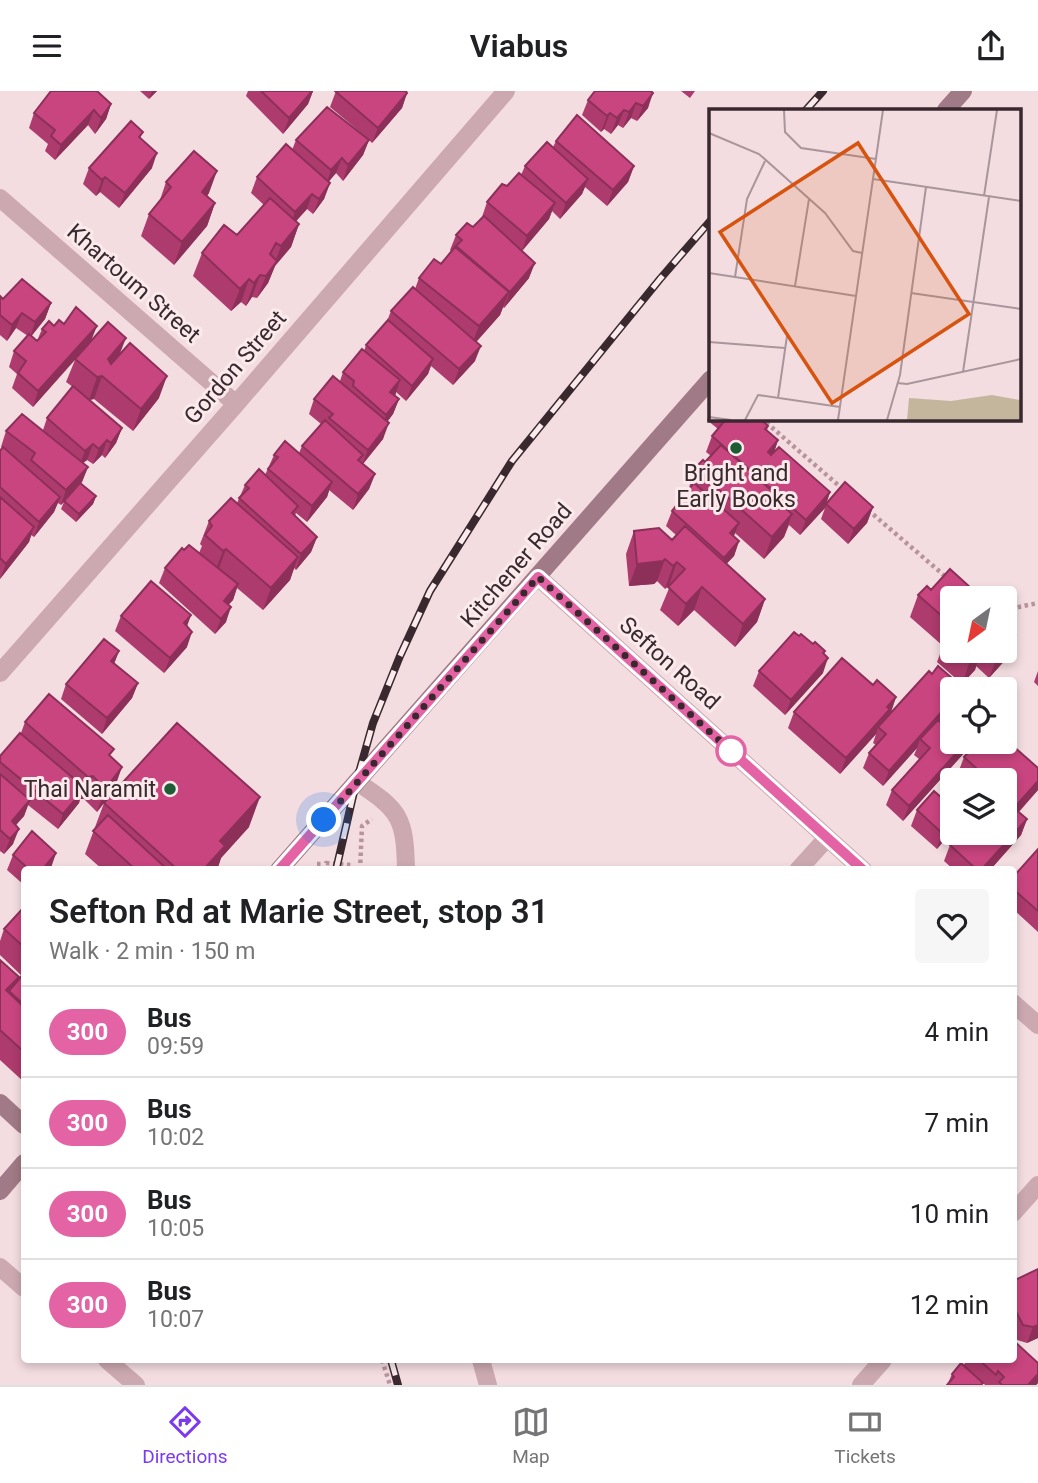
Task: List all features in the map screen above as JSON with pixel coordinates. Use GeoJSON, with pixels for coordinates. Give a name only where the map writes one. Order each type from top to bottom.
{"type":"FeatureCollection","features":[{"type":"Feature","properties":{"kind":"main road"},"geometry":{"type":"LineString","coordinates":[[947,109],[963,91]]}},
{"type":"Feature","properties":{"kind":"main road","name":"Kitchener Road"},"geometry":{"type":"LineString","coordinates":[[283,866],[709,381]]}},
{"type":"Feature","properties":{"kind":"main road"},"geometry":{"type":"LineString","coordinates":[[0,1103],[21,1122]]}},
{"type":"Feature","properties":{"kind":"main road"},"geometry":{"type":"LineString","coordinates":[[0,1191],[21,1166]]}},
{"type":"Feature","properties":{"kind":"street","name":"Gordon Street"},"geometry":{"type":"LineString","coordinates":[[0,674],[506,91]]}},
{"type":"Feature","properties":{"kind":"street","name":"Khartoum Street"},"geometry":{"type":"LineString","coordinates":[[0,198],[236,404]]}},
{"type":"Feature","properties":{"kind":"street","name":"Sefton Road"},"geometry":{"type":"LineString","coordinates":[[538,577],[858,866]]}},
{"type":"Feature","properties":{"kind":"street"},"geometry":{"type":"LineString","coordinates":[[357,782],[391,806],[398,817],[405,843],[405,866]]}},
{"type":"Feature","properties":{"kind":"street"},"geometry":{"type":"LineString","coordinates":[[802,866],[827,838]]}},
{"type":"Feature","properties":{"kind":"street"},"geometry":{"type":"LineString","coordinates":[[1017,1007],[1038,1025]]}},
{"type":"Feature","properties":{"kind":"street"},"geometry":{"type":"LineString","coordinates":[[1017,1209],[1038,1185]]}},
{"type":"Feature","properties":{"kind":"street"},"geometry":{"type":"LineString","coordinates":[[0,1267],[21,1285]]}},
{"type":"Feature","properties":{"kind":"street"},"geometry":{"type":"LineString","coordinates":[[110,1363],[136,1385]]}},
{"type":"Feature","properties":{"kind":"street"},"geometry":{"type":"LineString","coordinates":[[482,1363],[488,1385]]}},
{"type":"Feature","properties":{"kind":"street"},"geometry":{"type":"LineString","coordinates":[[861,1385],[880,1363]]}},
{"type":"Feature","properties":{"kind":"path"},"geometry":{"type":"LineString","coordinates":[[763,420],[856,499]]}},
{"type":"Feature","properties":{"kind":"path"},"geometry":{"type":"LineString","coordinates":[[866,508],[950,580]]}},
{"type":"Feature","properties":{"kind":"path"},"geometry":{"type":"LineString","coordinates":[[1017,607],[1038,603]]}},
{"type":"Feature","properties":{"kind":"path"},"geometry":{"type":"LineString","coordinates":[[359,866],[362,826],[372,819]]}},
{"type":"Feature","properties":{"kind":"path"},"geometry":{"type":"LineString","coordinates":[[317,864],[321,863],[320,866]]}},
{"type":"Feature","properties":{"kind":"path"},"geometry":{"type":"LineString","coordinates":[[325,866],[326,863],[351,866]]}},
{"type":"Feature","properties":{"kind":"path"},"geometry":{"type":"LineString","coordinates":[[383,1363],[390,1385]]}},
{"type":"Feature","properties":{"kind":"building"},"geometry":{"type":"Polygon","coordinates":[[[51,91],[97,91],[111,104],[101,118],[94,110],[61,145],[51,136],[55,130],[34,113],[51,91]]]}},
{"type":"Feature","properties":{"kind":"building"},"geometry":{"type":"Polygon","coordinates":[[[261,91],[312,91],[289,118],[261,91]]]}},
{"type":"Feature","properties":{"kind":"building"},"geometry":{"type":"Polygon","coordinates":[[[335,91],[406,91],[407,93],[378,128],[335,91]]]}},
{"type":"Feature","properties":{"kind":"building"},"geometry":{"type":"Polygon","coordinates":[[[595,91],[653,93],[643,106],[636,103],[629,112],[624,110],[617,118],[610,113],[607,116],[588,100],[595,91]]]}},
{"type":"Feature","properties":{"kind":"building"},"geometry":{"type":"Polygon","coordinates":[[[327,107],[369,140],[348,165],[342,158],[331,170],[296,140],[327,107]]]}},
{"type":"Feature","properties":{"kind":"building"},"geometry":{"type":"Polygon","coordinates":[[[577,115],[634,166],[613,190],[556,141],[577,115]]]}},
{"type":"Feature","properties":{"kind":"building"},"geometry":{"type":"Polygon","coordinates":[[[131,121],[143,132],[139,137],[157,153],[125,193],[105,177],[102,180],[89,168],[131,121]]]}},
{"type":"Feature","properties":{"kind":"building"},"geometry":{"type":"Polygon","coordinates":[[[547,142],[588,179],[566,203],[525,166],[547,142]]]}},
{"type":"Feature","properties":{"kind":"building"},"geometry":{"type":"Polygon","coordinates":[[[286,144],[330,183],[319,199],[312,194],[295,212],[257,177],[286,144]]]}},
{"type":"Feature","properties":{"kind":"building"},"geometry":{"type":"Polygon","coordinates":[[[194,151],[217,171],[202,192],[215,203],[182,242],[149,214],[171,187],[166,182],[194,151]]]}},
{"type":"Feature","properties":{"kind":"building"},"geometry":{"type":"Polygon","coordinates":[[[519,173],[555,203],[527,236],[487,202],[502,184],[507,186],[519,173]]]}},
{"type":"Feature","properties":{"kind":"building"},"geometry":{"type":"Polygon","coordinates":[[[270,198],[299,224],[281,246],[276,243],[270,254],[277,261],[266,276],[260,275],[254,283],[249,279],[240,289],[202,253],[224,225],[237,235],[270,198]]]}},
{"type":"Feature","properties":{"kind":"building"},"geometry":{"type":"Polygon","coordinates":[[[484,216],[535,263],[510,292],[456,246],[462,240],[456,235],[467,223],[473,227],[484,216]]]}},
{"type":"Feature","properties":{"kind":"building"},"geometry":{"type":"Polygon","coordinates":[[[455,247],[509,292],[479,326],[419,278],[434,259],[441,264],[455,247]]]}},
{"type":"Feature","properties":{"kind":"building"},"geometry":{"type":"Polygon","coordinates":[[[22,279],[51,303],[35,322],[22,313],[12,325],[0,315],[0,296],[3,299],[22,279]]]}},
{"type":"Feature","properties":{"kind":"building"},"geometry":{"type":"Polygon","coordinates":[[[413,287],[481,346],[459,369],[391,311],[413,287]]]}},
{"type":"Feature","properties":{"kind":"building"},"geometry":{"type":"Polygon","coordinates":[[[76,307],[97,326],[38,391],[18,373],[26,361],[14,351],[29,334],[37,341],[46,332],[42,329],[49,321],[54,326],[59,320],[64,324],[76,307]]]}},
{"type":"Feature","properties":{"kind":"building"},"geometry":{"type":"Polygon","coordinates":[[[388,320],[433,359],[412,386],[366,345],[388,320]]]}},
{"type":"Feature","properties":{"kind":"building"},"geometry":{"type":"Polygon","coordinates":[[[108,322],[126,338],[108,359],[111,364],[130,343],[167,376],[141,409],[102,376],[97,377],[75,359],[108,322]]]}},
{"type":"Feature","properties":{"kind":"building"},"geometry":{"type":"Polygon","coordinates":[[[362,349],[400,380],[390,392],[399,399],[386,415],[353,386],[354,381],[343,372],[362,349]]]}},
{"type":"Feature","properties":{"kind":"building"},"geometry":{"type":"Polygon","coordinates":[[[333,376],[389,423],[368,450],[329,418],[333,414],[314,399],[333,376]]]}},
{"type":"Feature","properties":{"kind":"building"},"geometry":{"type":"Polygon","coordinates":[[[73,386],[122,428],[111,443],[107,440],[99,449],[93,444],[85,451],[47,418],[73,386]]]}},
{"type":"Feature","properties":{"kind":"building"},"geometry":{"type":"Polygon","coordinates":[[[22,414],[88,467],[66,490],[31,460],[35,453],[6,431],[22,414]]]}},
{"type":"Feature","properties":{"kind":"building"},"geometry":{"type":"Polygon","coordinates":[[[325,420],[363,455],[358,460],[375,474],[358,494],[302,446],[325,420]]]}},
{"type":"Feature","properties":{"kind":"building"},"geometry":{"type":"Polygon","coordinates":[[[725,420],[762,420],[768,426],[765,429],[778,440],[768,452],[771,455],[779,447],[830,492],[806,520],[712,436],[725,420]]]}},
{"type":"Feature","properties":{"kind":"building"},"geometry":{"type":"Polygon","coordinates":[[[285,441],[332,482],[312,506],[268,469],[278,457],[274,455],[285,441]]]}},
{"type":"Feature","properties":{"kind":"building"},"geometry":{"type":"Polygon","coordinates":[[[721,445],[786,504],[784,507],[792,514],[772,537],[695,468],[703,460],[705,462],[721,445]]]}},
{"type":"Feature","properties":{"kind":"building"},"geometry":{"type":"Polygon","coordinates":[[[3,447],[60,497],[39,522],[0,487],[0,451],[3,447]]]}},
{"type":"Feature","properties":{"kind":"building"},"geometry":{"type":"Polygon","coordinates":[[[259,469],[298,506],[292,513],[317,537],[301,554],[239,498],[249,488],[245,485],[259,469]]]}},
{"type":"Feature","properties":{"kind":"building"},"geometry":{"type":"Polygon","coordinates":[[[845,482],[873,507],[854,529],[826,504],[845,482]]]}},
{"type":"Feature","properties":{"kind":"building"},"geometry":{"type":"Polygon","coordinates":[[[80,483],[96,496],[79,514],[64,501],[80,483]]]}},
{"type":"Feature","properties":{"kind":"building"},"geometry":{"type":"Polygon","coordinates":[[[694,483],[739,523],[730,533],[739,541],[724,558],[672,511],[694,483]]]}},
{"type":"Feature","properties":{"kind":"building"},"geometry":{"type":"Polygon","coordinates":[[[0,497],[34,527],[6,564],[0,558],[0,497]]]}},
{"type":"Feature","properties":{"kind":"building"},"geometry":{"type":"Polygon","coordinates":[[[231,498],[298,557],[271,588],[226,549],[223,551],[205,535],[212,526],[209,521],[231,498]]]}},
{"type":"Feature","properties":{"kind":"building"},"geometry":{"type":"Polygon","coordinates":[[[685,526],[765,599],[743,624],[702,587],[686,604],[668,587],[685,569],[677,562],[673,566],[665,559],[637,564],[634,531],[659,528],[672,540],[685,526]]]}},
{"type":"Feature","properties":{"kind":"building"},"geometry":{"type":"Polygon","coordinates":[[[189,545],[238,584],[224,601],[231,607],[221,619],[165,568],[182,548],[184,550],[189,545]]]}},
{"type":"Feature","properties":{"kind":"building"},"geometry":{"type":"Polygon","coordinates":[[[950,569],[969,586],[940,586],[940,614],[918,595],[927,586],[931,590],[950,569]]]}},
{"type":"Feature","properties":{"kind":"building"},"geometry":{"type":"Polygon","coordinates":[[[151,581],[191,615],[184,623],[192,632],[170,658],[121,616],[151,581]]]}},
{"type":"Feature","properties":{"kind":"building"},"geometry":{"type":"Polygon","coordinates":[[[794,632],[813,644],[815,642],[828,658],[791,700],[759,671],[794,632]]]}},
{"type":"Feature","properties":{"kind":"building"},"geometry":{"type":"Polygon","coordinates":[[[104,639],[119,651],[111,661],[138,683],[107,718],[66,684],[104,639]]]}},
{"type":"Feature","properties":{"kind":"building"},"geometry":{"type":"Polygon","coordinates":[[[842,658],[873,685],[877,680],[896,697],[887,707],[890,709],[846,758],[794,712],[842,658]]]}},
{"type":"Feature","properties":{"kind":"building"},"geometry":{"type":"Polygon","coordinates":[[[938,666],[951,677],[940,677],[940,714],[889,771],[869,753],[886,734],[878,727],[929,671],[932,674],[938,666]]]}},
{"type":"Feature","properties":{"kind":"building"},"geometry":{"type":"Polygon","coordinates":[[[49,694],[114,749],[109,755],[122,767],[105,789],[93,776],[88,777],[25,722],[49,694]]]}},
{"type":"Feature","properties":{"kind":"building"},"geometry":{"type":"Polygon","coordinates":[[[938,720],[940,754],[955,754],[940,768],[909,806],[892,790],[930,748],[920,739],[938,720]]]}},
{"type":"Feature","properties":{"kind":"building","name":"Thai Naramit"},"geometry":{"type":"Polygon","coordinates":[[[177,723],[260,797],[220,841],[225,846],[207,866],[174,866],[104,803],[177,723]]]}},
{"type":"Feature","properties":{"kind":"building"},"geometry":{"type":"Polygon","coordinates":[[[20,733],[85,788],[63,814],[0,762],[0,756],[20,733]]]}},
{"type":"Feature","properties":{"kind":"building"},"geometry":{"type":"Polygon","coordinates":[[[1017,749],[1038,768],[1038,781],[1017,805],[1017,768],[976,768],[964,757],[967,754],[1017,754],[1017,749]]]}},
{"type":"Feature","properties":{"kind":"building"},"geometry":{"type":"Polygon","coordinates":[[[0,774],[30,800],[12,821],[19,829],[10,839],[0,830],[0,774]]]}},
{"type":"Feature","properties":{"kind":"building"},"geometry":{"type":"Polygon","coordinates":[[[934,791],[940,796],[940,831],[917,810],[934,791]]]}},
{"type":"Feature","properties":{"kind":"building"},"geometry":{"type":"Polygon","coordinates":[[[1017,811],[1027,819],[1017,830],[1017,811]]]}},
{"type":"Feature","properties":{"kind":"building"},"geometry":{"type":"Polygon","coordinates":[[[108,815],[164,866],[132,866],[93,831],[108,815]]]}},
{"type":"Feature","properties":{"kind":"building"},"geometry":{"type":"Polygon","coordinates":[[[32,831],[56,853],[45,866],[25,866],[13,855],[32,831]]]}},
{"type":"Feature","properties":{"kind":"building"},"geometry":{"type":"Polygon","coordinates":[[[950,845],[1004,845],[985,866],[973,866],[950,845]]]}},
{"type":"Feature","properties":{"kind":"building"},"geometry":{"type":"Polygon","coordinates":[[[1038,849],[1038,911],[1017,893],[1017,873],[1038,849]]]}},
{"type":"Feature","properties":{"kind":"building"},"geometry":{"type":"Polygon","coordinates":[[[21,910],[21,944],[4,929],[21,910]]]}},
{"type":"Feature","properties":{"kind":"building"},"geometry":{"type":"Polygon","coordinates":[[[0,960],[19,977],[6,990],[21,1004],[21,1049],[0,1030],[0,960]]]}},
{"type":"Feature","properties":{"kind":"building"},"geometry":{"type":"Polygon","coordinates":[[[21,977],[21,1002],[9,991],[21,977]]]}},
{"type":"Feature","properties":{"kind":"building"},"geometry":{"type":"Polygon","coordinates":[[[1038,1269],[1038,1325],[1033,1327],[1023,1325],[1017,1314],[1017,1279],[1038,1269]]]}},
{"type":"Feature","properties":{"kind":"building"},"geometry":{"type":"Polygon","coordinates":[[[1017,1344],[1038,1363],[1038,1374],[1028,1385],[1002,1385],[999,1382],[1004,1377],[998,1371],[996,1375],[982,1363],[1017,1363],[1017,1344]]]}},
{"type":"Feature","properties":{"kind":"building"},"geometry":{"type":"Polygon","coordinates":[[[961,1363],[983,1383],[981,1385],[947,1385],[961,1363]]]}},
{"type":"Feature","properties":{"kind":"railway"},"geometry":{"type":"LineString","coordinates":[[807,109],[823,91]]}},
{"type":"Feature","properties":{"kind":"railway"},"geometry":{"type":"LineString","coordinates":[[337,866],[373,723],[430,591],[512,461],[709,222]]}},
{"type":"Feature","properties":{"kind":"railway"},"geometry":{"type":"LineString","coordinates":[[392,1363],[398,1385]]}},
{"type":"Feature","properties":{"kind":"bus line","name":"300"},"geometry":{"type":"LineString","coordinates":[[283,866],[538,577],[859,866]]}},
{"type":"Feature","properties":{"kind":"place","name":"Bright and Early Books"},"geometry":{"type":"Point","coordinates":[736,448]}},
{"type":"Feature","properties":{"kind":"place","name":"Thai Naramit"},"geometry":{"type":"Point","coordinates":[170,789]}},
{"type":"Feature","properties":{"kind":"route"},"geometry":{"type":"LineString","coordinates":[[324,820],[538,577],[731,751]]}}]}
